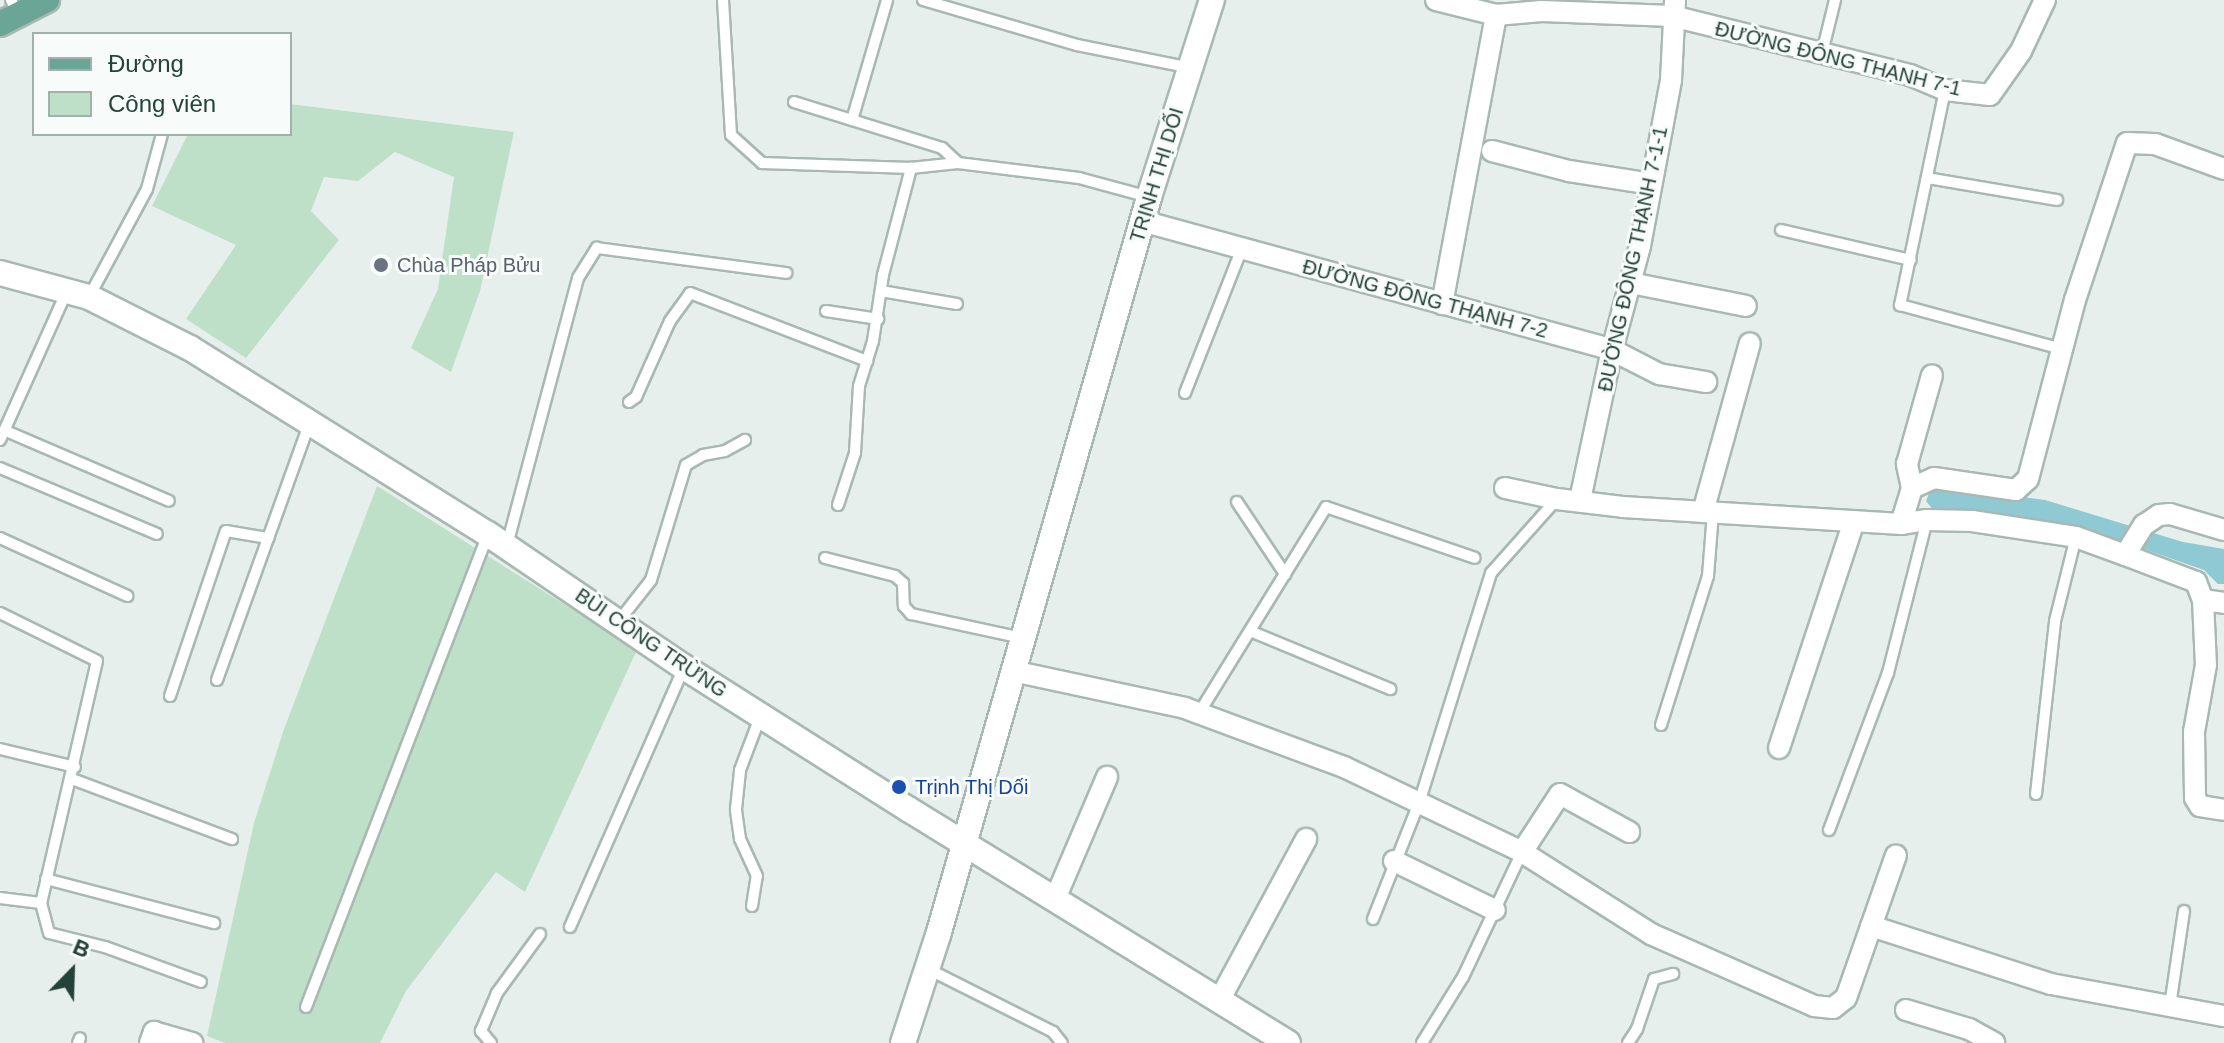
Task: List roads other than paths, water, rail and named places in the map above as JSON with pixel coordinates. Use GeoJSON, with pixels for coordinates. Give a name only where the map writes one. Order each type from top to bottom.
{"type":"FeatureCollection","features":[{"type":"Feature","properties":{"kind":"main road"},"geometry":{"type":"LineString","coordinates":[[9,7],[47,0]]}},
{"type":"Feature","properties":{"kind":"street","name":"TRỊNH THỊ DỐI"},"geometry":{"type":"LineString","coordinates":[[903,1043],[928,969],[1149,197],[1212,0]]}},
{"type":"Feature","properties":{"kind":"street","name":"ĐƯỜNG ĐÔNG THẠNH 7-1"},"geometry":{"type":"LineString","coordinates":[[1436,0],[1475,5],[1496,15],[1673,8],[1822,53],[1910,75],[1945,90],[1990,95],[2021,51],[2045,0]]}},
{"type":"Feature","properties":{"kind":"street","name":"ĐƯỜNG ĐÔNG THẠNH 7-1-1"},"geometry":{"type":"LineString","coordinates":[[1580,500],[1612,350],[1631,283],[1671,80],[1673,8]]}},
{"type":"Feature","properties":{"kind":"street"},"geometry":{"type":"LineString","coordinates":[[1442,304],[1496,15]]}},
{"type":"Feature","properties":{"kind":"street"},"geometry":{"type":"LineString","coordinates":[[1912,488],[1934,478],[2016,490],[2028,479],[2062,349],[2127,143],[2155,144],[2224,169]]}},
{"type":"Feature","properties":{"kind":"street"},"geometry":{"type":"LineString","coordinates":[[1492,151],[1569,171],[1651,184]]}},
{"type":"Feature","properties":{"kind":"street","name":"ĐƯỜNG ĐÔNG THẠNH 7-2"},"geometry":{"type":"LineString","coordinates":[[1142,221],[1612,350],[1659,374],[1706,382]]}},
{"type":"Feature","properties":{"kind":"street","name":"BÙI CÔNG TRỪNG"},"geometry":{"type":"LineString","coordinates":[[0,273],[78,293],[190,348],[497,541],[684,667],[964,844],[1220,999],[1262,1035],[1288,1043]]}},
{"type":"Feature","properties":{"kind":"street"},"geometry":{"type":"LineString","coordinates":[[1631,283],[1746,306]]}},
{"type":"Feature","properties":{"kind":"street"},"geometry":{"type":"LineString","coordinates":[[1708,512],[1750,343]]}},
{"type":"Feature","properties":{"kind":"street"},"geometry":{"type":"LineString","coordinates":[[1901,524],[1912,488],[1907,464],[1932,375]]}},
{"type":"Feature","properties":{"kind":"street"},"geometry":{"type":"LineString","coordinates":[[1505,488],[1557,499],[1708,512],[1901,524],[1927,520],[1972,521],[2076,537],[2128,551],[2196,582],[2214,602],[2194,732],[2195,798],[2200,806],[2224,810]]}},
{"type":"Feature","properties":{"kind":"street"},"geometry":{"type":"LineString","coordinates":[[2128,551],[2144,525],[2159,515],[2170,514],[2224,530]]}},
{"type":"Feature","properties":{"kind":"street"},"geometry":{"type":"LineString","coordinates":[[1779,748],[1854,521]]}},
{"type":"Feature","properties":{"kind":"street"},"geometry":{"type":"LineString","coordinates":[[1013,671],[1199,713],[1344,767],[1522,852],[1651,934],[1814,1006],[1833,1008],[1846,998],[1896,855]]}},
{"type":"Feature","properties":{"kind":"street"},"geometry":{"type":"LineString","coordinates":[[1055,899],[1107,777]]}},
{"type":"Feature","properties":{"kind":"street"},"geometry":{"type":"LineString","coordinates":[[1522,852],[1560,794],[1629,832]]}},
{"type":"Feature","properties":{"kind":"street"},"geometry":{"type":"LineString","coordinates":[[1220,999],[1306,839]]}},
{"type":"Feature","properties":{"kind":"street"},"geometry":{"type":"LineString","coordinates":[[1394,861],[1495,910]]}},
{"type":"Feature","properties":{"kind":"street"},"geometry":{"type":"LineString","coordinates":[[1871,926],[2051,984],[2224,1016]]}},
{"type":"Feature","properties":{"kind":"street"},"geometry":{"type":"LineString","coordinates":[[1906,1010],[1969,1029],[1994,1043]]}},
{"type":"Feature","properties":{"kind":"street"},"geometry":{"type":"LineString","coordinates":[[150,1043],[154,1032],[192,1043]]}},
{"type":"Feature","properties":{"kind":"lane"},"geometry":{"type":"LineString","coordinates":[[723,0],[734,141],[747,148],[762,163],[911,168],[958,163],[1079,178],[1149,197]]}},
{"type":"Feature","properties":{"kind":"lane"},"geometry":{"type":"LineString","coordinates":[[852,120],[887,0]]}},
{"type":"Feature","properties":{"kind":"lane"},"geometry":{"type":"LineString","coordinates":[[923,0],[1077,45],[1191,68]]}},
{"type":"Feature","properties":{"kind":"lane"},"geometry":{"type":"LineString","coordinates":[[1822,53],[1835,0]]}},
{"type":"Feature","properties":{"kind":"lane"},"geometry":{"type":"LineString","coordinates":[[1945,90],[1900,305],[2062,349]]}},
{"type":"Feature","properties":{"kind":"lane"},"geometry":{"type":"LineString","coordinates":[[794,102],[942,148],[958,163]]}},
{"type":"Feature","properties":{"kind":"lane"},"geometry":{"type":"LineString","coordinates":[[161,136],[147,189],[78,293],[3,436],[169,501]]}},
{"type":"Feature","properties":{"kind":"lane"},"geometry":{"type":"LineString","coordinates":[[838,505],[855,453],[859,386],[878,319],[881,291],[911,168]]}},
{"type":"Feature","properties":{"kind":"lane"},"geometry":{"type":"LineString","coordinates":[[1927,178],[2057,200]]}},
{"type":"Feature","properties":{"kind":"lane"},"geometry":{"type":"LineString","coordinates":[[1781,230],[1911,260]]}},
{"type":"Feature","properties":{"kind":"lane"},"geometry":{"type":"LineString","coordinates":[[306,1007],[497,541],[578,278],[597,248],[786,273]]}},
{"type":"Feature","properties":{"kind":"lane"},"geometry":{"type":"LineString","coordinates":[[1185,393],[1242,248]]}},
{"type":"Feature","properties":{"kind":"lane"},"geometry":{"type":"LineString","coordinates":[[881,291],[957,304]]}},
{"type":"Feature","properties":{"kind":"lane"},"geometry":{"type":"LineString","coordinates":[[629,402],[636,397],[670,321],[690,293],[867,361]]}},
{"type":"Feature","properties":{"kind":"lane"},"geometry":{"type":"LineString","coordinates":[[826,311],[878,319]]}},
{"type":"Feature","properties":{"kind":"lane"},"geometry":{"type":"LineString","coordinates":[[217,680],[309,424]]}},
{"type":"Feature","properties":{"kind":"lane"},"geometry":{"type":"LineString","coordinates":[[618,622],[651,580],[686,465],[703,455],[725,451],[745,440]]}},
{"type":"Feature","properties":{"kind":"lane"},"geometry":{"type":"LineString","coordinates":[[0,468],[157,534]]}},
{"type":"Feature","properties":{"kind":"lane"},"geometry":{"type":"LineString","coordinates":[[1373,919],[1419,803],[1491,573],[1557,499]]}},
{"type":"Feature","properties":{"kind":"lane"},"geometry":{"type":"LineString","coordinates":[[1237,502],[1285,574]]}},
{"type":"Feature","properties":{"kind":"lane"},"geometry":{"type":"LineString","coordinates":[[1199,713],[1326,507],[1475,558]]}},
{"type":"Feature","properties":{"kind":"lane"},"geometry":{"type":"LineString","coordinates":[[1661,725],[1708,576],[1708,512]]}},
{"type":"Feature","properties":{"kind":"lane"},"geometry":{"type":"LineString","coordinates":[[1829,830],[1888,673],[1927,520]]}},
{"type":"Feature","properties":{"kind":"lane"},"geometry":{"type":"LineString","coordinates":[[170,696],[226,531],[268,538]]}},
{"type":"Feature","properties":{"kind":"lane"},"geometry":{"type":"LineString","coordinates":[[2036,794],[2055,621],[2076,537]]}},
{"type":"Feature","properties":{"kind":"lane"},"geometry":{"type":"LineString","coordinates":[[0,538],[127,596]]}},
{"type":"Feature","properties":{"kind":"lane"},"geometry":{"type":"LineString","coordinates":[[825,558],[895,576],[903,583],[904,606],[911,614],[1022,638]]}},
{"type":"Feature","properties":{"kind":"lane"},"geometry":{"type":"LineString","coordinates":[[0,613],[97,661],[75,767],[41,903],[49,933],[105,947],[201,982]]}},
{"type":"Feature","properties":{"kind":"lane"},"geometry":{"type":"LineString","coordinates":[[1250,631],[1390,689]]}},
{"type":"Feature","properties":{"kind":"lane"},"geometry":{"type":"LineString","coordinates":[[570,927],[684,667]]}},
{"type":"Feature","properties":{"kind":"lane"},"geometry":{"type":"LineString","coordinates":[[752,906],[757,876],[740,839],[736,809],[740,770],[760,715]]}},
{"type":"Feature","properties":{"kind":"lane"},"geometry":{"type":"LineString","coordinates":[[0,749],[75,767]]}},
{"type":"Feature","properties":{"kind":"lane"},"geometry":{"type":"LineString","coordinates":[[72,779],[232,839]]}},
{"type":"Feature","properties":{"kind":"lane"},"geometry":{"type":"LineString","coordinates":[[1422,1043],[1463,977],[1522,852]]}},
{"type":"Feature","properties":{"kind":"lane"},"geometry":{"type":"LineString","coordinates":[[46,879],[214,923]]}},
{"type":"Feature","properties":{"kind":"lane"},"geometry":{"type":"LineString","coordinates":[[0,898],[41,903]]}},
{"type":"Feature","properties":{"kind":"lane"},"geometry":{"type":"LineString","coordinates":[[2170,1006],[2184,911]]}},
{"type":"Feature","properties":{"kind":"lane"},"geometry":{"type":"LineString","coordinates":[[491,1043],[481,1031],[497,993],[540,934]]}},
{"type":"Feature","properties":{"kind":"lane"},"geometry":{"type":"LineString","coordinates":[[928,969],[1053,1032],[1062,1043]]}},
{"type":"Feature","properties":{"kind":"lane"},"geometry":{"type":"LineString","coordinates":[[1628,1043],[1637,1029],[1654,979],[1673,974]]}},
{"type":"Feature","properties":{"kind":"water"},"geometry":{"type":"Polygon","coordinates":[[[1946,487],[2045,500],[2183,542],[2224,549],[2224,584],[2218,584],[2204,570],[2072,524],[1934,511],[1926,501],[1930,491],[1946,487]]]}},
{"type":"Feature","properties":{"kind":"place","name":"Chùa Pháp Bửu"},"geometry":{"type":"Point","coordinates":[381,265]}},
{"type":"Feature","properties":{"kind":"place","name":"Trịnh Thị Dối"},"geometry":{"type":"Point","coordinates":[899,787]}}]}
